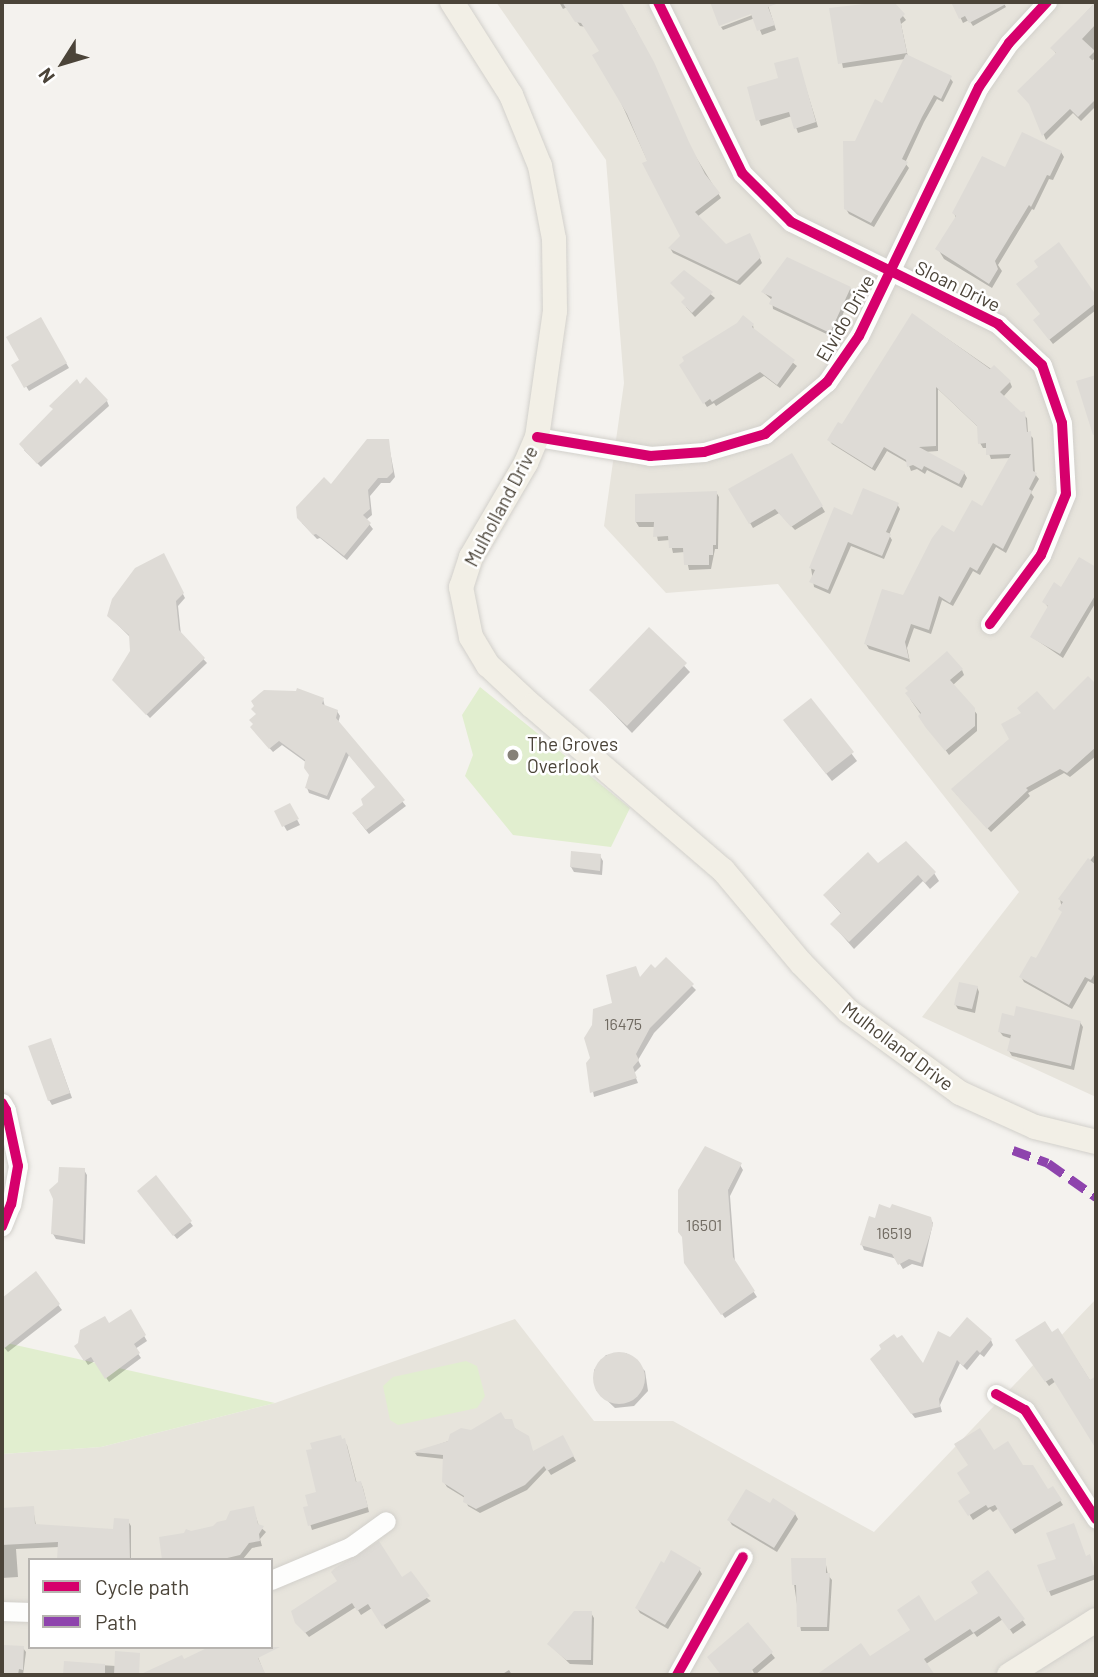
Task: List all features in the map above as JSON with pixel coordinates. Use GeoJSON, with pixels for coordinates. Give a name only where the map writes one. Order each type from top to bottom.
{"type":"FeatureCollection","features":[{"type":"Feature","properties":{"kind":"main road","name":"Mulholland Drive"},"geometry":{"type":"LineString","coordinates":[[452,2],[511,96],[540,166],[554,239],[555,311],[537,437],[526,463],[471,557],[461,587],[463,612],[471,637],[488,665],[723,870],[801,963],[848,1011],[960,1093],[1035,1127],[1095,1135]]}},
{"type":"Feature","properties":{"kind":"main road"},"geometry":{"type":"LineString","coordinates":[[1009,1675],[1096,1620]]}},
{"type":"Feature","properties":{"kind":"street","name":"Sloan Drive"},"geometry":{"type":"LineString","coordinates":[[658,2],[742,173],[791,222],[998,324],[1042,365],[1062,423],[1066,494],[1041,555],[989,624]]}},
{"type":"Feature","properties":{"kind":"street","name":"Elvido Drive"},"geometry":{"type":"LineString","coordinates":[[537,437],[650,456],[704,452],[765,435],[827,382],[859,336],[979,87],[1009,43],[1047,2]]}},
{"type":"Feature","properties":{"kind":"street"},"geometry":{"type":"LineString","coordinates":[[2,1103],[6,1110],[18,1166],[11,1204],[2,1226]]}},
{"type":"Feature","properties":{"kind":"street"},"geometry":{"type":"LineString","coordinates":[[996,1394],[1025,1410],[1096,1518]]}},
{"type":"Feature","properties":{"kind":"street"},"geometry":{"type":"LineString","coordinates":[[273,1579],[350,1547],[386,1521]]}},
{"type":"Feature","properties":{"kind":"street"},"geometry":{"type":"LineString","coordinates":[[677,1675],[743,1557]]}},
{"type":"Feature","properties":{"kind":"street"},"geometry":{"type":"LineString","coordinates":[[2,1611],[28,1612]]}},
{"type":"Feature","properties":{"kind":"shaded area"},"geometry":{"type":"Polygon","coordinates":[[[496,2],[1096,2],[1096,1097],[922,1017],[1019,892],[778,584],[666,593],[604,526],[624,383],[606,160],[496,2]]]}},
{"type":"Feature","properties":{"kind":"shaded area"},"geometry":{"type":"Polygon","coordinates":[[[1096,1299],[1096,1675],[2,1675],[2,1454],[101,1447],[275,1403],[515,1319],[594,1421],[673,1421],[874,1532],[1096,1299]]]}},
{"type":"Feature","properties":{"kind":"green space"},"geometry":{"type":"Polygon","coordinates":[[[480,687],[630,808],[611,847],[513,835],[465,776],[473,755],[462,715],[480,687]]]}},
{"type":"Feature","properties":{"kind":"green space"},"geometry":{"type":"Polygon","coordinates":[[[2,1342],[275,1403],[101,1447],[2,1454],[2,1342]]]}},
{"type":"Feature","properties":{"kind":"green space"},"geometry":{"type":"Polygon","coordinates":[[[466,1361],[477,1366],[485,1396],[477,1408],[398,1425],[390,1420],[383,1386],[393,1377],[466,1361]]]}},
{"type":"Feature","properties":{"kind":"building"},"geometry":{"type":"Polygon","coordinates":[[[562,2],[621,2],[654,62],[705,174],[720,193],[695,212],[726,244],[750,233],[761,257],[737,281],[668,248],[680,236],[642,163],[647,161],[627,114],[592,55],[599,51],[581,23],[575,22],[562,2]]]}},
{"type":"Feature","properties":{"kind":"building"},"geometry":{"type":"Polygon","coordinates":[[[710,2],[779,3],[768,7],[775,25],[757,31],[751,14],[719,26],[710,2]]]}},
{"type":"Feature","properties":{"kind":"building"},"geometry":{"type":"Polygon","coordinates":[[[894,2],[905,14],[900,19],[907,53],[838,64],[829,8],[894,2]]]}},
{"type":"Feature","properties":{"kind":"building"},"geometry":{"type":"Polygon","coordinates":[[[951,2],[1010,2],[969,23],[965,16],[959,19],[951,2]]]}},
{"type":"Feature","properties":{"kind":"building"},"geometry":{"type":"Polygon","coordinates":[[[1096,2],[1096,24],[1082,39],[1095,51],[1089,57],[1096,64],[1096,99],[1078,117],[1070,109],[1042,136],[1029,104],[1017,91],[1056,53],[1050,48],[1096,2]]]}},
{"type":"Feature","properties":{"kind":"building"},"geometry":{"type":"Polygon","coordinates":[[[906,54],[952,76],[941,99],[934,95],[902,159],[908,162],[871,223],[844,209],[843,141],[855,141],[875,99],[882,103],[906,54]]]}},
{"type":"Feature","properties":{"kind":"building"},"geometry":{"type":"Polygon","coordinates":[[[798,57],[816,122],[794,129],[789,112],[756,121],[747,87],[778,78],[774,63],[798,57]]]}},
{"type":"Feature","properties":{"kind":"building"},"geometry":{"type":"Polygon","coordinates":[[[1022,132],[1062,151],[1050,176],[1047,175],[1031,207],[1029,205],[995,261],[998,269],[989,284],[935,249],[956,216],[952,213],[982,156],[1005,167],[1022,132]]]}},
{"type":"Feature","properties":{"kind":"building"},"geometry":{"type":"Polygon","coordinates":[[[1059,242],[1096,295],[1096,303],[1049,340],[1033,320],[1040,314],[1016,284],[1038,267],[1034,261],[1059,242]]]}},
{"type":"Feature","properties":{"kind":"building"},"geometry":{"type":"Polygon","coordinates":[[[787,257],[851,287],[830,333],[769,304],[772,297],[761,292],[787,257]]]}},
{"type":"Feature","properties":{"kind":"building"},"geometry":{"type":"Polygon","coordinates":[[[684,270],[713,292],[692,313],[681,302],[685,298],[670,283],[684,270]]]}},
{"type":"Feature","properties":{"kind":"building"},"geometry":{"type":"Polygon","coordinates":[[[912,313],[990,369],[994,365],[1011,381],[1000,392],[1021,412],[1025,411],[1027,432],[1031,431],[1033,471],[1037,473],[1029,489],[1032,491],[1003,549],[993,543],[977,571],[970,567],[950,603],[939,596],[929,630],[911,624],[905,642],[909,659],[864,644],[882,589],[903,595],[932,538],[942,525],[954,532],[972,500],[982,506],[1011,454],[986,455],[986,443],[978,444],[977,426],[936,387],[936,446],[919,447],[965,472],[959,484],[924,466],[922,470],[913,465],[907,467],[906,460],[884,447],[872,468],[827,440],[838,422],[842,424],[912,313]]]}},
{"type":"Feature","properties":{"kind":"building"},"geometry":{"type":"Polygon","coordinates":[[[743,315],[754,324],[752,327],[795,360],[777,385],[760,372],[712,402],[710,399],[703,404],[679,365],[684,361],[682,357],[737,323],[743,315]]]}},
{"type":"Feature","properties":{"kind":"building"},"geometry":{"type":"Polygon","coordinates":[[[41,317],[67,363],[24,388],[11,365],[19,360],[6,337],[41,317]]]}},
{"type":"Feature","properties":{"kind":"building"},"geometry":{"type":"Polygon","coordinates":[[[1096,375],[1096,434],[1093,435],[1076,381],[1096,375]]]}},
{"type":"Feature","properties":{"kind":"building"},"geometry":{"type":"Polygon","coordinates":[[[86,377],[108,400],[37,464],[19,444],[53,409],[49,406],[77,379],[80,384],[86,377]]]}},
{"type":"Feature","properties":{"kind":"building"},"geometry":{"type":"Polygon","coordinates":[[[367,439],[389,439],[393,472],[387,478],[378,478],[368,490],[370,509],[363,515],[371,523],[344,556],[316,534],[313,535],[297,518],[296,507],[324,477],[331,484],[367,439]]]}},
{"type":"Feature","properties":{"kind":"building"},"geometry":{"type":"Polygon","coordinates":[[[792,453],[823,506],[791,527],[775,509],[749,524],[728,489],[792,453]]]}},
{"type":"Feature","properties":{"kind":"building"},"geometry":{"type":"Polygon","coordinates":[[[863,488],[899,503],[886,532],[891,534],[882,556],[848,542],[828,590],[809,582],[815,570],[809,568],[834,507],[852,515],[863,488]]]}},
{"type":"Feature","properties":{"kind":"building"},"geometry":{"type":"Polygon","coordinates":[[[717,491],[716,545],[713,545],[713,555],[709,555],[709,565],[684,565],[683,548],[669,548],[668,536],[653,537],[654,522],[635,522],[635,494],[717,491]]]}},
{"type":"Feature","properties":{"kind":"building"},"geometry":{"type":"Polygon","coordinates":[[[164,553],[184,593],[176,601],[179,630],[205,658],[146,715],[112,680],[130,651],[129,635],[107,616],[112,599],[135,568],[164,553]]]}},
{"type":"Feature","properties":{"kind":"building"},"geometry":{"type":"Polygon","coordinates":[[[1079,557],[1096,567],[1096,594],[1060,654],[1030,637],[1048,606],[1042,602],[1054,582],[1061,587],[1079,557]]]}},
{"type":"Feature","properties":{"kind":"building"},"geometry":{"type":"Polygon","coordinates":[[[649,627],[687,663],[627,726],[589,690],[649,627]]]}},
{"type":"Feature","properties":{"kind":"building"},"geometry":{"type":"Polygon","coordinates":[[[947,651],[963,669],[950,680],[975,708],[975,726],[945,751],[918,716],[921,713],[905,693],[908,691],[905,688],[947,651]]]}},
{"type":"Feature","properties":{"kind":"building"},"geometry":{"type":"Polygon","coordinates":[[[1088,676],[1096,684],[1096,747],[1067,773],[1060,769],[1026,788],[1028,790],[987,829],[951,789],[1009,739],[1001,724],[1021,713],[1017,708],[1037,691],[1054,710],[1088,676]]]}},
{"type":"Feature","properties":{"kind":"building"},"geometry":{"type":"Polygon","coordinates":[[[297,688],[324,698],[322,704],[338,710],[336,718],[405,800],[366,830],[352,813],[363,805],[361,799],[375,787],[346,752],[327,796],[305,788],[309,775],[304,768],[305,760],[279,741],[269,749],[250,727],[253,724],[249,720],[256,714],[251,709],[254,706],[251,701],[259,694],[264,690],[296,691],[297,688]]]}},
{"type":"Feature","properties":{"kind":"building"},"geometry":{"type":"Polygon","coordinates":[[[811,698],[854,752],[826,774],[783,720],[811,698]]]}},
{"type":"Feature","properties":{"kind":"building"},"geometry":{"type":"Polygon","coordinates":[[[290,803],[299,819],[282,827],[274,811],[290,803]]]}},
{"type":"Feature","properties":{"kind":"building"},"geometry":{"type":"Polygon","coordinates":[[[906,841],[936,872],[925,883],[918,875],[849,942],[830,924],[841,913],[823,895],[868,852],[878,863],[906,841]]]}},
{"type":"Feature","properties":{"kind":"building"},"geometry":{"type":"Polygon","coordinates":[[[571,851],[601,854],[600,871],[570,867],[571,851]]]}},
{"type":"Feature","properties":{"kind":"building"},"geometry":{"type":"Polygon","coordinates":[[[1088,858],[1096,865],[1096,971],[1091,980],[1085,977],[1069,1005],[1019,977],[1031,956],[1036,958],[1062,912],[1058,909],[1063,902],[1058,899],[1088,858]]]}},
{"type":"Feature","properties":{"kind":"building"},"geometry":{"type":"Polygon","coordinates":[[[666,957],[694,984],[650,1028],[636,1054],[639,1060],[633,1067],[637,1078],[590,1093],[586,1063],[590,1058],[584,1038],[592,1025],[593,1009],[612,1003],[606,975],[636,966],[640,977],[651,964],[655,968],[666,957]]]}},
{"type":"Feature","properties":{"kind":"building"},"geometry":{"type":"Polygon","coordinates":[[[959,982],[978,986],[972,1009],[954,1005],[959,982]]]}},
{"type":"Feature","properties":{"kind":"building"},"geometry":{"type":"Polygon","coordinates":[[[1016,1006],[1081,1021],[1071,1066],[1007,1051],[1011,1035],[998,1032],[1002,1013],[1014,1016],[1016,1006]]]}},
{"type":"Feature","properties":{"kind":"building"},"geometry":{"type":"Polygon","coordinates":[[[51,1038],[70,1093],[48,1101],[28,1046],[51,1038]]]}},
{"type":"Feature","properties":{"kind":"building"},"geometry":{"type":"Polygon","coordinates":[[[705,1146],[742,1163],[728,1190],[733,1257],[755,1291],[721,1315],[684,1263],[682,1237],[678,1232],[678,1190],[705,1146]]]}},
{"type":"Feature","properties":{"kind":"building"},"geometry":{"type":"Polygon","coordinates":[[[59,1167],[85,1168],[83,1240],[51,1234],[53,1199],[49,1190],[58,1182],[59,1167]]]}},
{"type":"Feature","properties":{"kind":"building"},"geometry":{"type":"Polygon","coordinates":[[[156,1175],[192,1221],[173,1236],[137,1191],[156,1175]]]}},
{"type":"Feature","properties":{"kind":"building"},"geometry":{"type":"Polygon","coordinates":[[[879,1204],[890,1208],[892,1204],[931,1217],[933,1225],[921,1263],[909,1259],[898,1265],[892,1254],[860,1245],[869,1216],[875,1218],[879,1204]]]}},
{"type":"Feature","properties":{"kind":"building"},"geometry":{"type":"Polygon","coordinates":[[[36,1271],[60,1304],[2,1350],[2,1298],[36,1271]]]}},
{"type":"Feature","properties":{"kind":"building"},"geometry":{"type":"Polygon","coordinates":[[[131,1309],[146,1335],[134,1344],[140,1353],[105,1379],[91,1357],[84,1361],[74,1346],[78,1343],[80,1330],[105,1316],[109,1323],[131,1309]]]}},
{"type":"Feature","properties":{"kind":"building"},"geometry":{"type":"Polygon","coordinates":[[[967,1317],[992,1339],[980,1353],[977,1350],[963,1366],[957,1360],[939,1399],[940,1407],[911,1414],[870,1359],[881,1349],[879,1345],[894,1334],[897,1338],[902,1335],[923,1363],[938,1331],[950,1337],[967,1317]]]}},
{"type":"Feature","properties":{"kind":"building"},"geometry":{"type":"Polygon","coordinates":[[[1045,1321],[1052,1332],[1058,1328],[1090,1380],[1096,1376],[1096,1449],[1052,1378],[1045,1382],[1015,1340],[1045,1321]]]}},
{"type":"Feature","properties":{"kind":"building"},"geometry":{"type":"Polygon","coordinates":[[[619,1352],[638,1359],[645,1378],[638,1397],[619,1404],[600,1397],[593,1378],[600,1359],[619,1352]]]}},
{"type":"Feature","properties":{"kind":"building"},"geometry":{"type":"Polygon","coordinates":[[[501,1412],[505,1419],[512,1419],[515,1428],[529,1436],[533,1451],[563,1435],[574,1456],[547,1471],[544,1466],[525,1485],[476,1509],[463,1502],[464,1496],[442,1482],[443,1455],[412,1452],[448,1441],[450,1434],[461,1428],[471,1430],[501,1412]]]}},
{"type":"Feature","properties":{"kind":"building"},"geometry":{"type":"Polygon","coordinates":[[[980,1428],[994,1450],[1008,1441],[1023,1465],[1033,1465],[1048,1489],[1053,1486],[1062,1500],[1011,1530],[995,1505],[988,1508],[986,1505],[968,1516],[958,1501],[970,1493],[957,1473],[968,1465],[954,1444],[980,1428]]]}},
{"type":"Feature","properties":{"kind":"building"},"geometry":{"type":"Polygon","coordinates":[[[341,1435],[342,1439],[345,1438],[356,1482],[361,1481],[368,1507],[308,1526],[303,1507],[308,1506],[305,1495],[316,1492],[306,1450],[312,1449],[310,1443],[341,1435]]]}},
{"type":"Feature","properties":{"kind":"building"},"geometry":{"type":"Polygon","coordinates":[[[746,1489],[770,1503],[773,1498],[796,1513],[774,1548],[727,1520],[746,1489]]]}},
{"type":"Feature","properties":{"kind":"building"},"geometry":{"type":"Polygon","coordinates":[[[34,1506],[35,1524],[113,1529],[114,1518],[129,1519],[130,1558],[57,1558],[58,1542],[2,1545],[2,1508],[34,1506]]]}},
{"type":"Feature","properties":{"kind":"building"},"geometry":{"type":"Polygon","coordinates":[[[254,1506],[258,1524],[264,1526],[259,1534],[260,1541],[249,1543],[240,1555],[227,1558],[162,1558],[159,1537],[184,1533],[186,1529],[191,1531],[213,1526],[226,1520],[230,1511],[254,1506]]]}},
{"type":"Feature","properties":{"kind":"building"},"geometry":{"type":"Polygon","coordinates":[[[1074,1523],[1086,1556],[1090,1554],[1096,1574],[1047,1592],[1037,1565],[1056,1559],[1046,1533],[1074,1523]]]}},
{"type":"Feature","properties":{"kind":"building"},"geometry":{"type":"Polygon","coordinates":[[[379,1541],[402,1577],[411,1571],[430,1596],[382,1626],[368,1604],[357,1611],[352,1603],[305,1633],[295,1623],[291,1611],[337,1581],[331,1572],[335,1568],[379,1541]]]}},
{"type":"Feature","properties":{"kind":"building"},"geometry":{"type":"Polygon","coordinates":[[[671,1550],[701,1568],[665,1625],[635,1608],[661,1561],[664,1563],[671,1550]]]}},
{"type":"Feature","properties":{"kind":"building"},"geometry":{"type":"Polygon","coordinates":[[[791,1558],[826,1558],[826,1573],[830,1573],[827,1627],[797,1627],[796,1585],[792,1585],[791,1558]]]}},
{"type":"Feature","properties":{"kind":"building"},"geometry":{"type":"Polygon","coordinates":[[[988,1570],[1025,1619],[1009,1630],[999,1616],[973,1633],[970,1629],[924,1659],[935,1675],[816,1675],[861,1643],[870,1656],[910,1630],[897,1610],[919,1595],[935,1621],[978,1593],[971,1582],[988,1570]]]}},
{"type":"Feature","properties":{"kind":"building"},"geometry":{"type":"Polygon","coordinates":[[[574,1611],[592,1611],[591,1660],[566,1660],[547,1644],[574,1611]]]}},
{"type":"Feature","properties":{"kind":"building"},"geometry":{"type":"Polygon","coordinates":[[[748,1622],[773,1652],[752,1670],[751,1675],[721,1675],[707,1657],[748,1622]]]}},
{"type":"Feature","properties":{"kind":"building"},"geometry":{"type":"Polygon","coordinates":[[[3,1645],[24,1646],[23,1670],[19,1669],[18,1675],[2,1675],[3,1645]]]}},
{"type":"Feature","properties":{"kind":"building"},"geometry":{"type":"Polygon","coordinates":[[[280,1647],[258,1658],[266,1675],[139,1675],[182,1655],[184,1659],[205,1649],[280,1647]]]}},
{"type":"Feature","properties":{"kind":"building"},"geometry":{"type":"Polygon","coordinates":[[[115,1651],[140,1653],[139,1675],[114,1675],[115,1651]]]}},
{"type":"Feature","properties":{"kind":"building"},"geometry":{"type":"Polygon","coordinates":[[[64,1661],[105,1664],[105,1675],[63,1675],[64,1661]]]}},
{"type":"Feature","properties":{"kind":"marked path"},"geometry":{"type":"LineString","coordinates":[[1013,1150],[1048,1163],[1096,1197]]}},
{"type":"Feature","properties":{"kind":"cycle path"},"geometry":{"type":"LineString","coordinates":[[658,2],[742,173],[791,222],[998,324],[1042,365],[1062,423],[1066,494],[1041,555],[990,624]]}},
{"type":"Feature","properties":{"kind":"cycle path"},"geometry":{"type":"LineString","coordinates":[[537,437],[650,456],[704,452],[765,434],[827,382],[859,336],[979,87],[1009,43],[1047,2]]}},
{"type":"Feature","properties":{"kind":"cycle path"},"geometry":{"type":"LineString","coordinates":[[2,1103],[6,1110],[18,1166],[11,1204],[2,1226]]}},
{"type":"Feature","properties":{"kind":"cycle path"},"geometry":{"type":"LineString","coordinates":[[996,1394],[1025,1410],[1096,1519]]}},
{"type":"Feature","properties":{"kind":"cycle path"},"geometry":{"type":"LineString","coordinates":[[677,1675],[743,1557]]}},
{"type":"Feature","properties":{"kind":"place","name":"The Groves Overlook"},"geometry":{"type":"Point","coordinates":[513,755]}}]}
